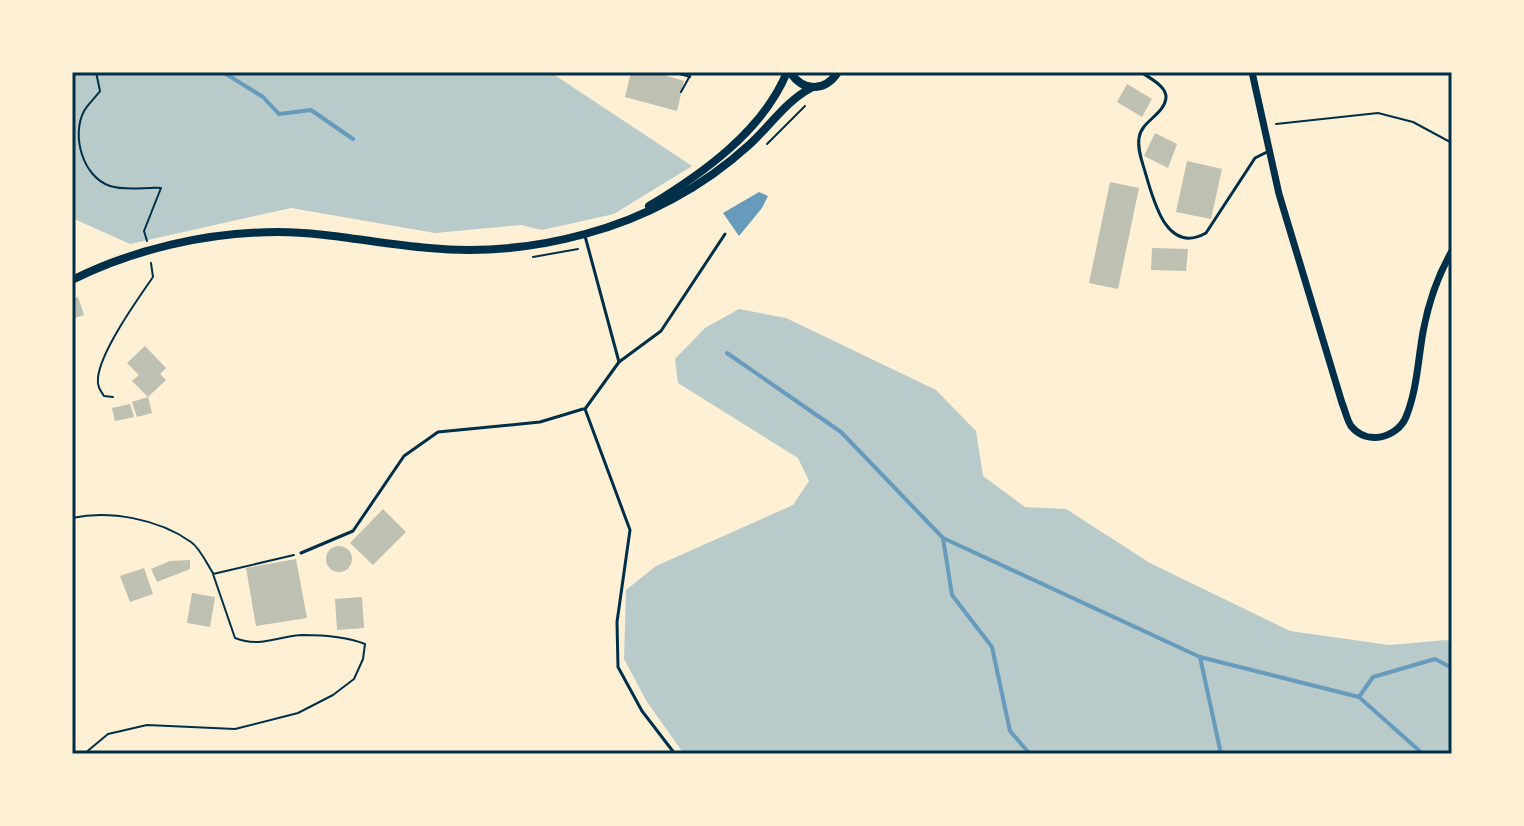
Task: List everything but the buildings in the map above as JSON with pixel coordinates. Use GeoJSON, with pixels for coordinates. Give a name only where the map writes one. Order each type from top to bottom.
{"type":"FeatureCollection","features":[{"type":"Feature","properties":{"kind":"main road"},"geometry":{"type":"LineString","coordinates":[[613,226],[680,186],[732,145],[768,106],[788,72],[798,82],[811,88]]}},
{"type":"Feature","properties":{"kind":"main road"},"geometry":{"type":"LineString","coordinates":[[72,280],[148,252],[233,234],[280,232],[431,249],[523,247],[584,235],[659,207],[711,176],[752,142],[795,98],[811,88],[827,84],[838,72]]}},
{"type":"Feature","properties":{"kind":"street"},"geometry":{"type":"LineString","coordinates":[[1252,72],[1268,152],[1342,403],[1351,426],[1363,435],[1385,437],[1394,433],[1406,416],[1424,328],[1452,251]]}},
{"type":"Feature","properties":{"kind":"lane"},"geometry":{"type":"LineString","coordinates":[[1141,72],[1165,92],[1163,107],[1142,128],[1139,149],[1157,210],[1170,231],[1178,237],[1197,238],[1206,233],[1255,158],[1268,152]]}},
{"type":"Feature","properties":{"kind":"lane"},"geometry":{"type":"LineString","coordinates":[[301,553],[353,531],[404,456],[438,432],[540,422],[585,409],[619,362],[661,331],[725,234]]}},
{"type":"Feature","properties":{"kind":"lane"},"geometry":{"type":"LineString","coordinates":[[584,235],[619,362]]}},
{"type":"Feature","properties":{"kind":"lane"},"geometry":{"type":"LineString","coordinates":[[585,409],[630,530],[617,622],[618,667],[642,711],[675,754]]}},
{"type":"Feature","properties":{"kind":"path"},"geometry":{"type":"LineString","coordinates":[[96,72],[100,91],[83,113],[80,128],[83,163],[93,178],[112,187],[161,188],[144,231],[153,277],[122,321],[98,376],[98,387],[104,396],[113,397]]}},
{"type":"Feature","properties":{"kind":"path"},"geometry":{"type":"LineString","coordinates":[[673,72],[690,77]]}},
{"type":"Feature","properties":{"kind":"path"},"geometry":{"type":"LineString","coordinates":[[681,92],[692,72]]}},
{"type":"Feature","properties":{"kind":"path"},"geometry":{"type":"LineString","coordinates":[[760,149],[808,103]]}},
{"type":"Feature","properties":{"kind":"path"},"geometry":{"type":"LineString","coordinates":[[1263,126],[1378,113],[1413,122],[1452,143]]}},
{"type":"Feature","properties":{"kind":"path"},"geometry":{"type":"LineString","coordinates":[[522,258],[547,256],[588,246]]}},
{"type":"Feature","properties":{"kind":"path"},"geometry":{"type":"LineString","coordinates":[[72,518],[95,513],[147,521],[193,543],[213,574],[235,638],[250,644],[302,635],[352,639],[365,644],[363,659],[354,679],[333,695],[298,713],[235,729],[147,725],[108,734],[84,754]]}},
{"type":"Feature","properties":{"kind":"path"},"geometry":{"type":"LineString","coordinates":[[213,574],[301,553]]}},
{"type":"Feature","properties":{"kind":"shaded area"},"geometry":{"type":"Polygon","coordinates":[[[72,72],[550,72],[692,166],[614,214],[542,230],[521,225],[435,233],[291,208],[130,244],[72,218],[72,72]]]}},
{"type":"Feature","properties":{"kind":"shaded area"},"geometry":{"type":"Polygon","coordinates":[[[739,309],[786,318],[936,390],[976,431],[983,476],[1025,507],[1066,509],[1150,563],[1290,631],[1389,645],[1447,640],[1452,644],[1452,754],[684,754],[647,702],[624,659],[626,590],[656,566],[793,505],[809,481],[798,458],[678,383],[675,359],[705,328],[739,309]]]}},
{"type":"Feature","properties":{"kind":"water"},"geometry":{"type":"Polygon","coordinates":[[[759,192],[768,196],[739,236],[723,213],[759,192]]]}},
{"type":"Feature","properties":{"kind":"waterway"},"geometry":{"type":"LineString","coordinates":[[223,72],[263,97],[279,114],[311,110],[353,139]]}},
{"type":"Feature","properties":{"kind":"waterway"},"geometry":{"type":"LineString","coordinates":[[727,353],[841,432],[943,538],[1200,657],[1221,754]]}},
{"type":"Feature","properties":{"kind":"waterway"},"geometry":{"type":"LineString","coordinates":[[943,538],[952,595],[992,647],[1010,731],[1030,754]]}},
{"type":"Feature","properties":{"kind":"waterway"},"geometry":{"type":"LineString","coordinates":[[1200,657],[1359,697],[1423,754]]}},
{"type":"Feature","properties":{"kind":"waterway"},"geometry":{"type":"LineString","coordinates":[[1359,697],[1373,677],[1435,659],[1452,668]]}}]}
